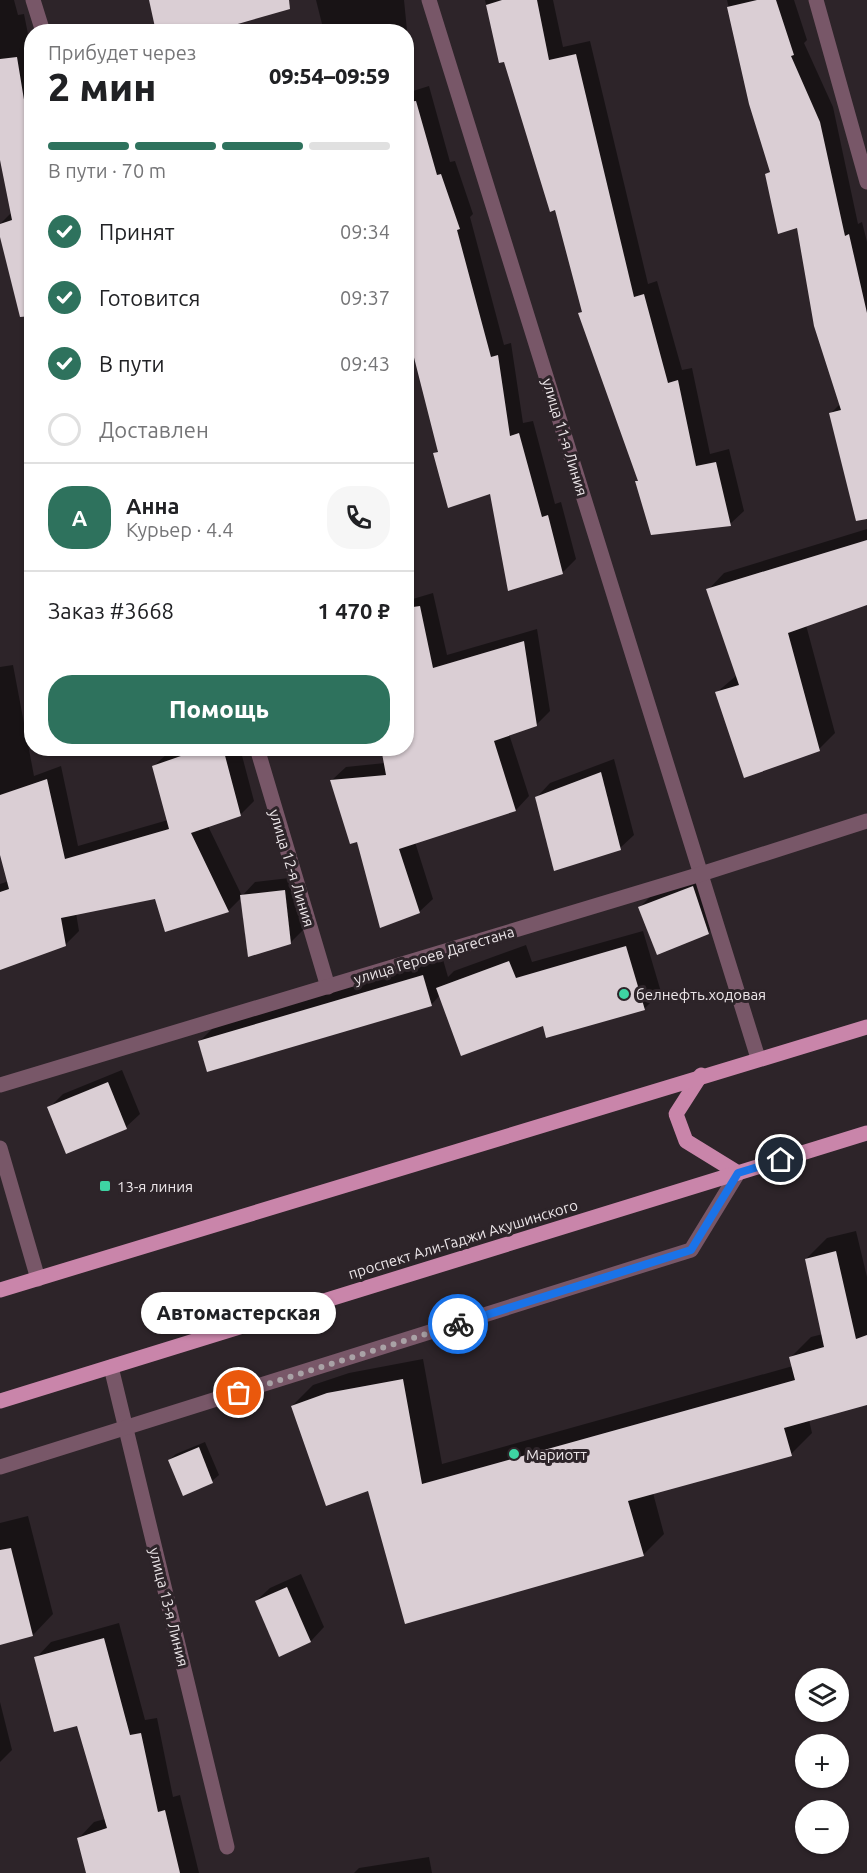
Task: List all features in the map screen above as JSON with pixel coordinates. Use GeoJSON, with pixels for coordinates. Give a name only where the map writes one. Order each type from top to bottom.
{"type":"FeatureCollection","features":[{"type":"Feature","properties":{"kind":"main road"},"geometry":{"type":"LineString","coordinates":[[0,1290],[701,1075],[867,1027]]}},
{"type":"Feature","properties":{"kind":"main road"},"geometry":{"type":"LineString","coordinates":[[701,1075],[676,1114],[679,1123],[686,1141],[738,1173]]}},
{"type":"Feature","properties":{"kind":"main road","name":"проспект Али-Гаджи Акушинского"},"geometry":{"type":"LineString","coordinates":[[0,1401],[867,1133]]}},
{"type":"Feature","properties":{"kind":"street"},"geometry":{"type":"LineString","coordinates":[[33,0],[40,24]]}},
{"type":"Feature","properties":{"kind":"street","name":"улица 11-я Линия"},"geometry":{"type":"LineString","coordinates":[[429,0],[758,1058]]}},
{"type":"Feature","properties":{"kind":"street"},"geometry":{"type":"LineString","coordinates":[[816,0],[867,182]]}},
{"type":"Feature","properties":{"kind":"street","name":"улица 12-я Линия"},"geometry":{"type":"LineString","coordinates":[[259,756],[328,987]]}},
{"type":"Feature","properties":{"kind":"street","name":"улица Героев Дагестана"},"geometry":{"type":"LineString","coordinates":[[0,1085],[701,874],[867,821]]}},
{"type":"Feature","properties":{"kind":"street"},"geometry":{"type":"LineString","coordinates":[[0,1148],[38,1279]]}},
{"type":"Feature","properties":{"kind":"street"},"geometry":{"type":"LineString","coordinates":[[0,1467],[691,1250],[738,1173]]}},
{"type":"Feature","properties":{"kind":"street","name":"улица 13-я Линия"},"geometry":{"type":"LineString","coordinates":[[111,1367],[227,1847]]}},
{"type":"Feature","properties":{"kind":"building"},"geometry":{"type":"Polygon","coordinates":[[[149,0],[289,0],[290,9],[238,24],[154,24],[149,0]]]}},
{"type":"Feature","properties":{"kind":"building"},"geometry":{"type":"Polygon","coordinates":[[[502,0],[537,0],[549,60],[576,54],[634,297],[644,294],[668,383],[678,380],[696,466],[716,462],[731,526],[651,535],[635,481],[638,481],[578,313],[582,312],[555,210],[550,212],[504,62],[499,63],[486,5],[502,0]]]}},
{"type":"Feature","properties":{"kind":"building"},"geometry":{"type":"Polygon","coordinates":[[[757,0],[776,0],[794,55],[791,56],[820,122],[845,236],[849,234],[867,313],[867,519],[856,521],[829,413],[841,410],[814,326],[797,228],[778,234],[765,174],[770,172],[749,104],[727,7],[757,0]]]}},
{"type":"Feature","properties":{"kind":"building"},"geometry":{"type":"Polygon","coordinates":[[[17,57],[24,100],[24,317],[20,317],[0,237],[0,224],[12,220],[0,160],[0,59],[17,57]]]}},
{"type":"Feature","properties":{"kind":"building"},"geometry":{"type":"Polygon","coordinates":[[[414,101],[416,101],[437,175],[441,174],[460,229],[457,230],[491,357],[498,355],[510,436],[519,433],[542,517],[548,515],[563,574],[508,591],[490,494],[448,508],[433,453],[438,452],[414,358],[414,101]]]}},
{"type":"Feature","properties":{"kind":"building"},"geometry":{"type":"Polygon","coordinates":[[[867,540],[867,605],[788,633],[820,751],[744,778],[715,692],[739,685],[706,589],[867,540]]]}},
{"type":"Feature","properties":{"kind":"building"},"geometry":{"type":"Polygon","coordinates":[[[420,606],[433,668],[524,641],[537,726],[494,741],[516,811],[399,849],[420,913],[380,928],[357,842],[350,844],[330,780],[386,775],[382,756],[414,756],[414,607],[420,606]]]}},
{"type":"Feature","properties":{"kind":"building"},"geometry":{"type":"Polygon","coordinates":[[[181,756],[225,756],[241,816],[191,833],[229,912],[165,932],[155,899],[61,918],[66,946],[0,970],[0,892],[9,889],[0,855],[0,795],[47,779],[65,859],[169,829],[152,766],[181,756]]]}},
{"type":"Feature","properties":{"kind":"building"},"geometry":{"type":"Polygon","coordinates":[[[601,772],[621,850],[554,871],[535,797],[601,772]]]}},
{"type":"Feature","properties":{"kind":"building"},"geometry":{"type":"Polygon","coordinates":[[[693,886],[709,934],[657,955],[638,907],[693,886]]]}},
{"type":"Feature","properties":{"kind":"building"},"geometry":{"type":"Polygon","coordinates":[[[285,890],[291,944],[248,957],[240,895],[285,890]]]}},
{"type":"Feature","properties":{"kind":"building"},"geometry":{"type":"Polygon","coordinates":[[[626,946],[645,1010],[546,1038],[543,1026],[461,1056],[436,988],[509,961],[516,978],[626,946]]]}},
{"type":"Feature","properties":{"kind":"building"},"geometry":{"type":"Polygon","coordinates":[[[423,975],[432,1006],[207,1072],[198,1041],[423,975]]]}},
{"type":"Feature","properties":{"kind":"building"},"geometry":{"type":"Polygon","coordinates":[[[108,1082],[127,1129],[66,1154],[47,1107],[108,1082]]]}},
{"type":"Feature","properties":{"kind":"building"},"geometry":{"type":"Polygon","coordinates":[[[836,1251],[856,1339],[867,1335],[867,1405],[784,1428],[792,1456],[628,1501],[644,1556],[405,1624],[368,1491],[326,1506],[291,1406],[327,1393],[403,1379],[422,1484],[795,1380],[789,1357],[824,1347],[805,1259],[836,1251]]]}},
{"type":"Feature","properties":{"kind":"building"},"geometry":{"type":"Polygon","coordinates":[[[199,1447],[213,1483],[183,1496],[168,1460],[199,1447]]]}},
{"type":"Feature","properties":{"kind":"building"},"geometry":{"type":"Polygon","coordinates":[[[11,1548],[33,1636],[0,1645],[0,1550],[11,1548]]]}},
{"type":"Feature","properties":{"kind":"building"},"geometry":{"type":"Polygon","coordinates":[[[287,1587],[311,1642],[279,1657],[255,1601],[287,1587]]]}},
{"type":"Feature","properties":{"kind":"building"},"geometry":{"type":"Polygon","coordinates":[[[104,1638],[130,1735],[141,1733],[158,1812],[165,1810],[180,1873],[86,1873],[77,1838],[107,1828],[77,1726],[54,1732],[34,1657],[104,1638]]]}},
{"type":"Feature","properties":{"kind":"way so far"},"geometry":{"type":"LineString","coordinates":[[239,1393],[458,1324]]}},
{"type":"Feature","properties":{"kind":"place","name":"белнефть.ходовая"},"geometry":{"type":"Point","coordinates":[624,994]}},
{"type":"Feature","properties":{"kind":"place","name":"13-я линия"},"geometry":{"type":"Point","coordinates":[105,1186]}},
{"type":"Feature","properties":{"kind":"place","name":"Автомастерская"},"geometry":{"type":"Point","coordinates":[239,1393]}},
{"type":"Feature","properties":{"kind":"place","name":"Мариотт"},"geometry":{"type":"Point","coordinates":[514,1454]}},
{"type":"Feature","properties":{"kind":"route"},"geometry":{"type":"LineString","coordinates":[[458,1324],[691,1250],[738,1173],[781,1160]]}}]}
